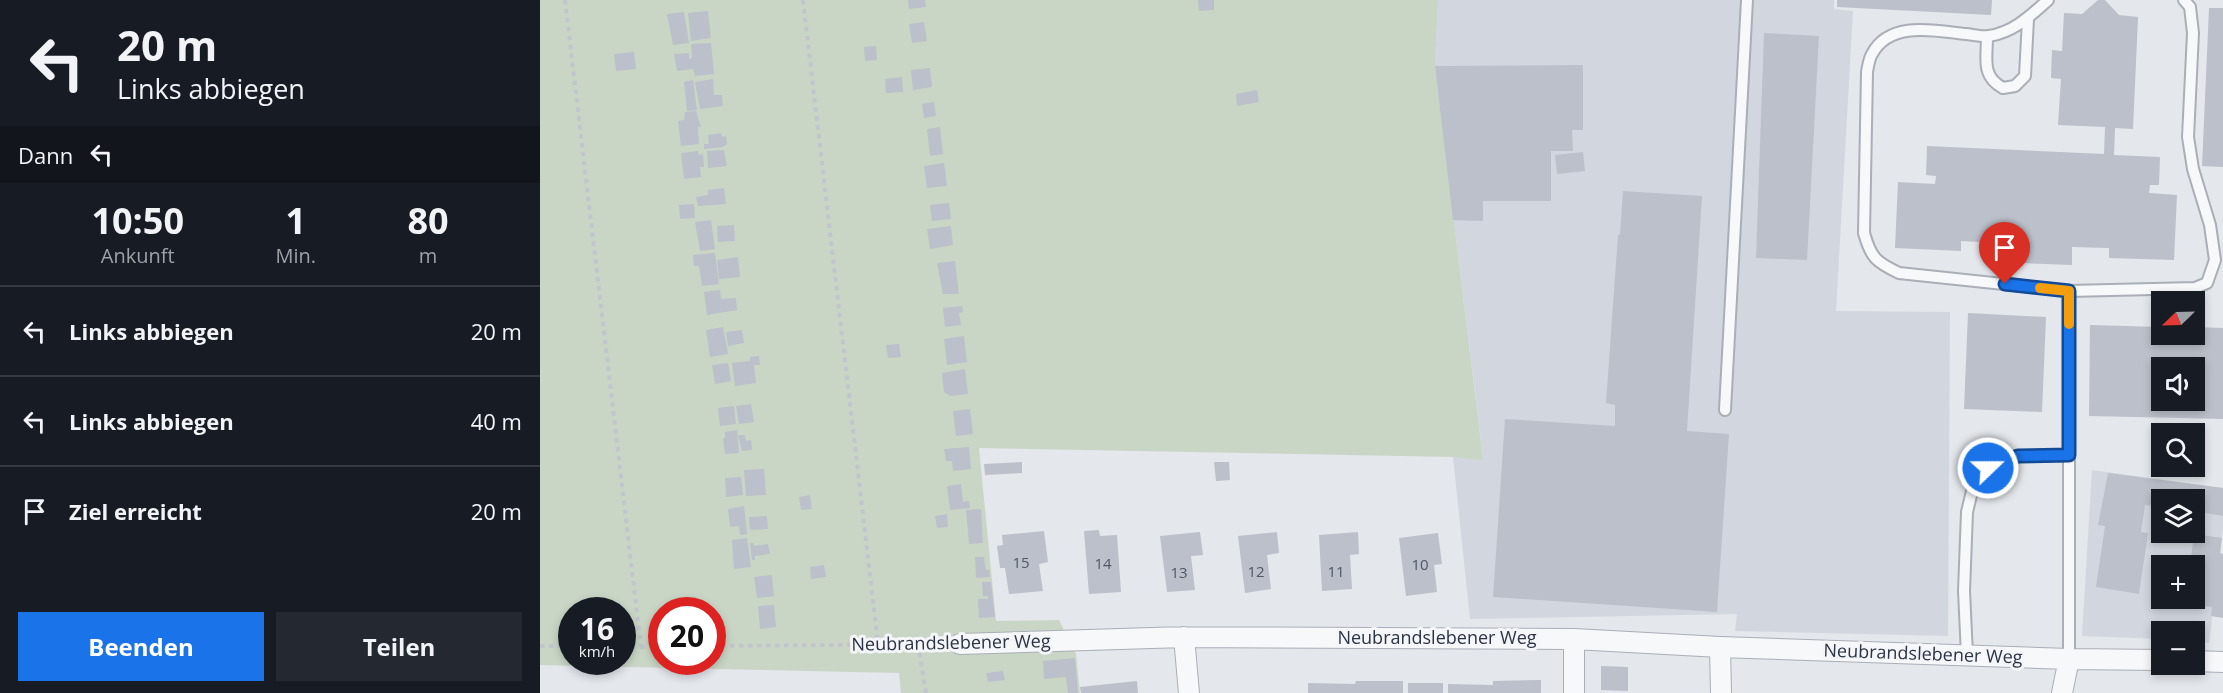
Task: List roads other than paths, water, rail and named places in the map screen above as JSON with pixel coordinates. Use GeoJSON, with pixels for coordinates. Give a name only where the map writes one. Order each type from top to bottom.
{"type":"FeatureCollection","features":[{"type":"Feature","properties":{"kind":"street","name":"Neubrandslebener Weg"},"geometry":{"type":"LineString","coordinates":[[960,644],[1184,637],[1574,639],[1720,647],[2151,660]]}},
{"type":"Feature","properties":{"kind":"street"},"geometry":{"type":"LineString","coordinates":[[1184,637],[1189,693]]}},
{"type":"Feature","properties":{"kind":"street"},"geometry":{"type":"LineString","coordinates":[[1574,639],[1574,693]]}},
{"type":"Feature","properties":{"kind":"street"},"geometry":{"type":"LineString","coordinates":[[1720,647],[1721,693]]}},
{"type":"Feature","properties":{"kind":"street"},"geometry":{"type":"LineString","coordinates":[[2062,693],[2069,659]]}},
{"type":"Feature","properties":{"kind":"street"},"geometry":{"type":"LineString","coordinates":[[2205,661],[2223,662]]}},
{"type":"Feature","properties":{"kind":"lane"},"geometry":{"type":"LineString","coordinates":[[1725,410],[1747,0]]}},
{"type":"Feature","properties":{"kind":"lane"},"geometry":{"type":"LineString","coordinates":[[2048,0],[2028,19],[2007,32],[1987,37],[1927,30],[1901,31],[1883,42],[1872,53],[1867,72],[1864,233],[1869,251],[1879,263],[1899,273],[2069,291],[2195,288],[2207,283],[2215,260],[2210,225],[2193,169],[2188,137],[2193,33],[2190,7],[2184,0]]}},
{"type":"Feature","properties":{"kind":"lane"},"geometry":{"type":"LineString","coordinates":[[1987,37],[1987,71],[1993,83],[2003,88],[2015,86],[2025,76],[2028,19]]}},
{"type":"Feature","properties":{"kind":"lane"},"geometry":{"type":"LineString","coordinates":[[2069,291],[2069,659]]}},
{"type":"Feature","properties":{"kind":"lane"},"geometry":{"type":"LineString","coordinates":[[1967,655],[1965,557],[1967,512],[1974,483],[1988,468],[2018,456],[2069,455]]}}]}
